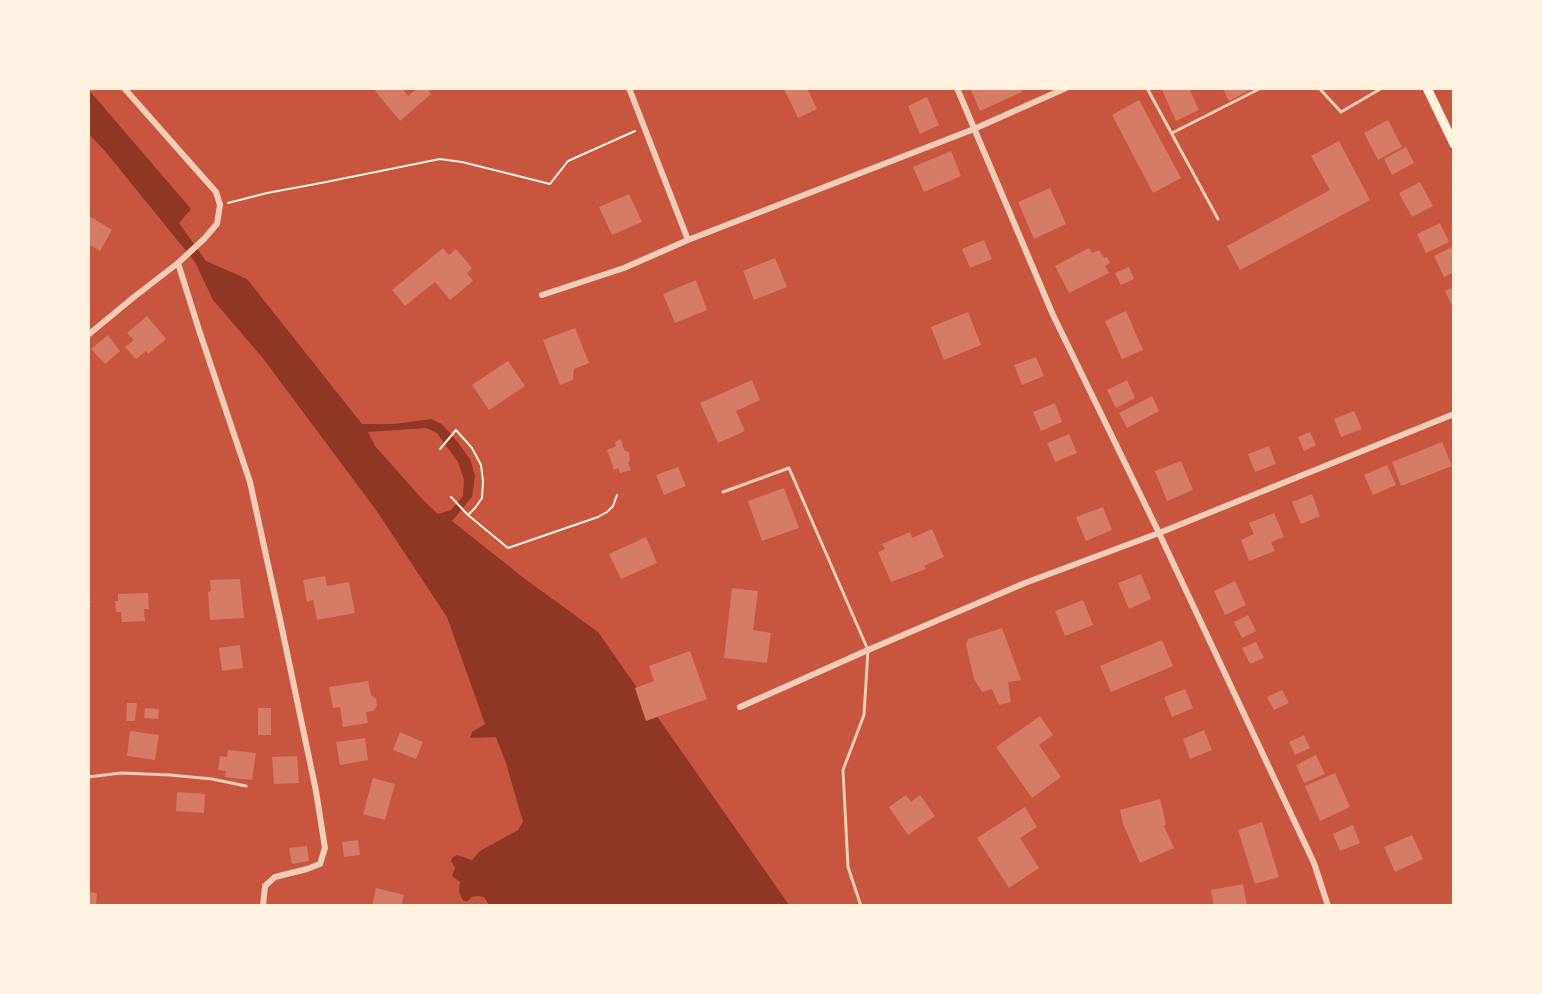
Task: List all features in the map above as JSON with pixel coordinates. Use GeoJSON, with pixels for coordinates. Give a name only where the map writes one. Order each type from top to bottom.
{"type":"FeatureCollection","features":[{"type":"Feature","properties":{"kind":"main road"},"geometry":{"type":"LineString","coordinates":[[1427,88],[1454,144]]}},
{"type":"Feature","properties":{"kind":"street"},"geometry":{"type":"LineString","coordinates":[[88,335],[204,239],[217,224],[220,205],[216,192],[124,88]]}},
{"type":"Feature","properties":{"kind":"street"},"geometry":{"type":"LineString","coordinates":[[628,88],[688,240]]}},
{"type":"Feature","properties":{"kind":"street"},"geometry":{"type":"LineString","coordinates":[[957,88],[1053,315],[1159,533],[1314,863],[1328,906]]}},
{"type":"Feature","properties":{"kind":"street"},"geometry":{"type":"LineString","coordinates":[[542,295],[624,268],[688,240],[974,129],[1066,88]]}},
{"type":"Feature","properties":{"kind":"street"},"geometry":{"type":"LineString","coordinates":[[178,262],[250,483],[314,780],[325,848],[320,864],[275,876],[265,886],[263,906]]}},
{"type":"Feature","properties":{"kind":"street"},"geometry":{"type":"LineString","coordinates":[[740,707],[1025,583],[1159,533],[1454,414]]}},
{"type":"Feature","properties":{"kind":"lane"},"geometry":{"type":"LineString","coordinates":[[1147,88],[1218,219]]}},
{"type":"Feature","properties":{"kind":"lane"},"geometry":{"type":"LineString","coordinates":[[1172,133],[1261,88]]}},
{"type":"Feature","properties":{"kind":"lane"},"geometry":{"type":"LineString","coordinates":[[1319,88],[1341,112],[1383,88]]}},
{"type":"Feature","properties":{"kind":"lane"},"geometry":{"type":"LineString","coordinates":[[723,492],[789,468],[868,650],[864,716],[843,770],[848,867],[861,906]]}},
{"type":"Feature","properties":{"kind":"lane"},"geometry":{"type":"LineString","coordinates":[[88,777],[121,773],[212,779],[246,786]]}},
{"type":"Feature","properties":{"kind":"path"},"geometry":{"type":"LineString","coordinates":[[220,205],[267,192],[441,159],[550,184],[568,161],[644,127]]}},
{"type":"Feature","properties":{"kind":"path"},"geometry":{"type":"LineString","coordinates":[[440,449],[456,430],[472,448],[481,465],[482,498],[468,514]]}},
{"type":"Feature","properties":{"kind":"path"},"geometry":{"type":"LineString","coordinates":[[451,497],[508,548],[598,517],[613,506],[617,495]]}},
{"type":"Feature","properties":{"kind":"shaded area"},"geometry":{"type":"Polygon","coordinates":[[[88,89],[191,209],[179,223],[206,261],[247,279],[362,424],[395,424],[431,419],[442,424],[470,459],[475,476],[472,497],[452,521],[525,579],[598,632],[789,905],[488,906],[484,897],[478,896],[464,901],[459,890],[460,882],[452,876],[455,868],[451,861],[453,857],[457,855],[472,860],[480,851],[518,830],[523,822],[496,737],[470,738],[472,732],[485,724],[447,617],[376,510],[262,357],[213,300],[195,262],[89,134],[88,89]],[[426,428],[368,432],[375,446],[438,514],[451,510],[463,496],[464,480],[458,462],[437,433],[426,428]]]}},
{"type":"Feature","properties":{"kind":"building"},"geometry":{"type":"Polygon","coordinates":[[[377,88],[402,88],[408,96],[418,88],[426,88],[431,94],[400,121],[375,91],[377,88]]]}},
{"type":"Feature","properties":{"kind":"building"},"geometry":{"type":"Polygon","coordinates":[[[790,88],[807,88],[817,109],[798,118],[785,91],[790,88]]]}},
{"type":"Feature","properties":{"kind":"building"},"geometry":{"type":"Polygon","coordinates":[[[970,88],[1020,88],[1022,92],[980,111],[970,88]]]}},
{"type":"Feature","properties":{"kind":"building"},"geometry":{"type":"Polygon","coordinates":[[[1161,88],[1189,88],[1199,110],[1176,121],[1161,88]]]}},
{"type":"Feature","properties":{"kind":"building"},"geometry":{"type":"Polygon","coordinates":[[[1224,88],[1254,88],[1229,101],[1224,88]]]}},
{"type":"Feature","properties":{"kind":"building"},"geometry":{"type":"Polygon","coordinates":[[[927,97],[939,125],[920,134],[908,106],[927,97]]]}},
{"type":"Feature","properties":{"kind":"building"},"geometry":{"type":"Polygon","coordinates":[[[1139,100],[1181,178],[1153,193],[1112,115],[1139,100]]]}},
{"type":"Feature","properties":{"kind":"building"},"geometry":{"type":"Polygon","coordinates":[[[1388,120],[1402,147],[1378,160],[1364,133],[1388,120]]]}},
{"type":"Feature","properties":{"kind":"building"},"geometry":{"type":"Polygon","coordinates":[[[1339,141],[1370,200],[1240,270],[1227,246],[1330,190],[1311,156],[1339,141]]]}},
{"type":"Feature","properties":{"kind":"building"},"geometry":{"type":"Polygon","coordinates":[[[1406,147],[1414,163],[1392,175],[1384,159],[1406,147]]]}},
{"type":"Feature","properties":{"kind":"building"},"geometry":{"type":"Polygon","coordinates":[[[951,151],[961,176],[924,192],[913,167],[951,151]]]}},
{"type":"Feature","properties":{"kind":"building"},"geometry":{"type":"Polygon","coordinates":[[[1420,182],[1433,206],[1412,217],[1399,193],[1420,182]]]}},
{"type":"Feature","properties":{"kind":"building"},"geometry":{"type":"Polygon","coordinates":[[[1050,188],[1066,224],[1034,239],[1018,202],[1050,188]]]}},
{"type":"Feature","properties":{"kind":"building"},"geometry":{"type":"Polygon","coordinates":[[[629,194],[642,222],[612,235],[599,207],[629,194]]]}},
{"type":"Feature","properties":{"kind":"building"},"geometry":{"type":"Polygon","coordinates":[[[91,217],[112,230],[100,251],[88,244],[88,221],[91,217]]]}},
{"type":"Feature","properties":{"kind":"building"},"geometry":{"type":"Polygon","coordinates":[[[1440,223],[1449,242],[1426,253],[1417,234],[1440,223]]]}},
{"type":"Feature","properties":{"kind":"building"},"geometry":{"type":"Polygon","coordinates":[[[984,240],[992,259],[970,268],[962,249],[984,240]]]}},
{"type":"Feature","properties":{"kind":"building"},"geometry":{"type":"Polygon","coordinates":[[[1452,247],[1454,272],[1444,277],[1434,256],[1452,247]]]}},
{"type":"Feature","properties":{"kind":"building"},"geometry":{"type":"Polygon","coordinates":[[[443,248],[449,255],[456,249],[472,268],[467,273],[473,281],[450,300],[435,282],[405,306],[392,290],[443,248]]]}},
{"type":"Feature","properties":{"kind":"building"},"geometry":{"type":"Polygon","coordinates":[[[1089,248],[1092,253],[1099,250],[1104,258],[1107,257],[1110,263],[1105,266],[1109,273],[1069,293],[1055,266],[1089,248]]]}},
{"type":"Feature","properties":{"kind":"building"},"geometry":{"type":"Polygon","coordinates":[[[775,258],[787,287],[754,300],[743,271],[775,258]]]}},
{"type":"Feature","properties":{"kind":"building"},"geometry":{"type":"Polygon","coordinates":[[[1129,267],[1134,279],[1121,285],[1115,273],[1129,267]]]}},
{"type":"Feature","properties":{"kind":"building"},"geometry":{"type":"Polygon","coordinates":[[[696,280],[707,310],[675,323],[663,294],[696,280]]]}},
{"type":"Feature","properties":{"kind":"building"},"geometry":{"type":"Polygon","coordinates":[[[1454,287],[1454,310],[1445,291],[1454,287]]]}},
{"type":"Feature","properties":{"kind":"building"},"geometry":{"type":"Polygon","coordinates":[[[1126,311],[1143,350],[1122,359],[1105,321],[1126,311]]]}},
{"type":"Feature","properties":{"kind":"building"},"geometry":{"type":"Polygon","coordinates":[[[968,312],[981,345],[944,360],[931,327],[968,312]]]}},
{"type":"Feature","properties":{"kind":"building"},"geometry":{"type":"Polygon","coordinates":[[[147,316],[166,339],[148,354],[146,351],[136,359],[125,347],[134,340],[127,333],[147,316]]]}},
{"type":"Feature","properties":{"kind":"building"},"geometry":{"type":"Polygon","coordinates":[[[575,328],[589,363],[574,369],[573,380],[560,385],[543,340],[575,328]]]}},
{"type":"Feature","properties":{"kind":"building"},"geometry":{"type":"Polygon","coordinates":[[[108,335],[120,351],[105,364],[91,349],[108,335]]]}},
{"type":"Feature","properties":{"kind":"building"},"geometry":{"type":"Polygon","coordinates":[[[1036,357],[1044,376],[1022,385],[1014,365],[1036,357]]]}},
{"type":"Feature","properties":{"kind":"building"},"geometry":{"type":"Polygon","coordinates":[[[508,361],[525,386],[489,410],[472,385],[508,361]]]}},
{"type":"Feature","properties":{"kind":"building"},"geometry":{"type":"Polygon","coordinates":[[[752,380],[760,400],[736,411],[745,431],[718,443],[700,403],[752,380]]]}},
{"type":"Feature","properties":{"kind":"building"},"geometry":{"type":"Polygon","coordinates":[[[1127,380],[1135,398],[1116,408],[1107,390],[1127,380]]]}},
{"type":"Feature","properties":{"kind":"building"},"geometry":{"type":"Polygon","coordinates":[[[1152,396],[1159,411],[1127,428],[1119,413],[1152,396]]]}},
{"type":"Feature","properties":{"kind":"building"},"geometry":{"type":"Polygon","coordinates":[[[1055,403],[1062,422],[1041,431],[1033,412],[1055,403]]]}},
{"type":"Feature","properties":{"kind":"building"},"geometry":{"type":"Polygon","coordinates":[[[1354,411],[1362,429],[1341,437],[1334,419],[1354,411]]]}},
{"type":"Feature","properties":{"kind":"building"},"geometry":{"type":"Polygon","coordinates":[[[1310,432],[1316,445],[1304,451],[1298,437],[1310,432]]]}},
{"type":"Feature","properties":{"kind":"building"},"geometry":{"type":"Polygon","coordinates":[[[1069,434],[1077,453],[1055,462],[1047,443],[1069,434]]]}},
{"type":"Feature","properties":{"kind":"building"},"geometry":{"type":"Polygon","coordinates":[[[621,439],[624,450],[629,452],[628,463],[631,470],[620,473],[618,468],[614,470],[607,450],[616,446],[615,442],[621,439]]]}},
{"type":"Feature","properties":{"kind":"building"},"geometry":{"type":"Polygon","coordinates":[[[1442,442],[1452,466],[1401,486],[1392,462],[1442,442]]]}},
{"type":"Feature","properties":{"kind":"building"},"geometry":{"type":"Polygon","coordinates":[[[1269,446],[1276,464],[1255,472],[1248,454],[1269,446]]]}},
{"type":"Feature","properties":{"kind":"building"},"geometry":{"type":"Polygon","coordinates":[[[1181,461],[1193,490],[1167,501],[1155,471],[1181,461]]]}},
{"type":"Feature","properties":{"kind":"building"},"geometry":{"type":"Polygon","coordinates":[[[1387,465],[1396,485],[1373,495],[1364,475],[1387,465]]]}},
{"type":"Feature","properties":{"kind":"building"},"geometry":{"type":"Polygon","coordinates":[[[678,467],[686,486],[664,495],[656,475],[678,467]]]}},
{"type":"Feature","properties":{"kind":"building"},"geometry":{"type":"Polygon","coordinates":[[[784,488],[799,528],[762,541],[748,501],[784,488]]]}},
{"type":"Feature","properties":{"kind":"building"},"geometry":{"type":"Polygon","coordinates":[[[1312,494],[1320,516],[1301,524],[1292,502],[1312,494]]]}},
{"type":"Feature","properties":{"kind":"building"},"geometry":{"type":"Polygon","coordinates":[[[1103,507],[1112,530],[1086,541],[1076,517],[1103,507]]]}},
{"type":"Feature","properties":{"kind":"building"},"geometry":{"type":"Polygon","coordinates":[[[1274,513],[1284,537],[1271,542],[1275,551],[1249,561],[1241,540],[1254,534],[1249,523],[1274,513]]]}},
{"type":"Feature","properties":{"kind":"building"},"geometry":{"type":"Polygon","coordinates":[[[932,529],[944,557],[924,566],[926,569],[891,582],[878,552],[885,549],[882,544],[910,532],[912,538],[932,529]]]}},
{"type":"Feature","properties":{"kind":"building"},"geometry":{"type":"Polygon","coordinates":[[[646,537],[657,563],[621,579],[609,554],[646,537]]]}},
{"type":"Feature","properties":{"kind":"building"},"geometry":{"type":"Polygon","coordinates":[[[1141,574],[1151,599],[1129,609],[1118,583],[1141,574]]]}},
{"type":"Feature","properties":{"kind":"building"},"geometry":{"type":"Polygon","coordinates":[[[325,576],[327,586],[349,582],[355,613],[317,620],[313,600],[307,602],[303,580],[325,576]]]}},
{"type":"Feature","properties":{"kind":"building"},"geometry":{"type":"Polygon","coordinates":[[[240,579],[244,618],[210,620],[208,592],[211,591],[210,580],[240,579]]]}},
{"type":"Feature","properties":{"kind":"building"},"geometry":{"type":"Polygon","coordinates":[[[1235,581],[1246,605],[1225,615],[1214,591],[1235,581]]]}},
{"type":"Feature","properties":{"kind":"building"},"geometry":{"type":"Polygon","coordinates":[[[732,588],[758,591],[753,630],[771,633],[767,663],[724,658],[732,588]]]}},
{"type":"Feature","properties":{"kind":"building"},"geometry":{"type":"Polygon","coordinates":[[[148,593],[149,609],[144,609],[145,621],[122,622],[121,612],[116,612],[115,601],[118,601],[118,594],[148,593]]]}},
{"type":"Feature","properties":{"kind":"building"},"geometry":{"type":"Polygon","coordinates":[[[1083,600],[1093,625],[1065,636],[1055,611],[1083,600]]]}},
{"type":"Feature","properties":{"kind":"building"},"geometry":{"type":"Polygon","coordinates":[[[1248,615],[1256,631],[1242,638],[1234,622],[1248,615]]]}},
{"type":"Feature","properties":{"kind":"building"},"geometry":{"type":"Polygon","coordinates":[[[1002,628],[1021,680],[1008,682],[1011,702],[999,705],[992,689],[982,692],[974,679],[966,645],[968,639],[1002,628]]]}},
{"type":"Feature","properties":{"kind":"building"},"geometry":{"type":"Polygon","coordinates":[[[1162,640],[1173,666],[1111,692],[1100,666],[1162,640]]]}},
{"type":"Feature","properties":{"kind":"building"},"geometry":{"type":"Polygon","coordinates":[[[1256,642],[1264,658],[1250,664],[1242,648],[1256,642]]]}},
{"type":"Feature","properties":{"kind":"building"},"geometry":{"type":"Polygon","coordinates":[[[240,645],[243,668],[222,671],[219,648],[240,645]]]}},
{"type":"Feature","properties":{"kind":"building"},"geometry":{"type":"Polygon","coordinates":[[[690,651],[707,699],[646,721],[635,688],[654,681],[649,666],[690,651]]]}},
{"type":"Feature","properties":{"kind":"building"},"geometry":{"type":"Polygon","coordinates":[[[368,681],[371,695],[376,699],[377,706],[373,711],[366,712],[368,723],[343,727],[340,707],[333,708],[329,687],[368,681]]]}},
{"type":"Feature","properties":{"kind":"building"},"geometry":{"type":"Polygon","coordinates":[[[1185,689],[1193,708],[1172,717],[1164,697],[1185,689]]]}},
{"type":"Feature","properties":{"kind":"building"},"geometry":{"type":"Polygon","coordinates":[[[1282,690],[1289,703],[1274,710],[1267,697],[1282,690]]]}},
{"type":"Feature","properties":{"kind":"building"},"geometry":{"type":"Polygon","coordinates":[[[127,703],[137,703],[135,721],[126,721],[127,703]]]}},
{"type":"Feature","properties":{"kind":"building"},"geometry":{"type":"Polygon","coordinates":[[[145,708],[159,709],[158,719],[144,718],[145,708]]]}},
{"type":"Feature","properties":{"kind":"building"},"geometry":{"type":"Polygon","coordinates":[[[258,708],[271,708],[271,735],[258,735],[258,708]]]}},
{"type":"Feature","properties":{"kind":"building"},"geometry":{"type":"Polygon","coordinates":[[[1040,716],[1053,735],[1039,745],[1061,777],[1032,798],[996,747],[1040,716]]]}},
{"type":"Feature","properties":{"kind":"building"},"geometry":{"type":"Polygon","coordinates":[[[1204,730],[1212,750],[1190,759],[1183,739],[1204,730]]]}},
{"type":"Feature","properties":{"kind":"building"},"geometry":{"type":"Polygon","coordinates":[[[130,731],[159,735],[155,760],[127,756],[130,731]]]}},
{"type":"Feature","properties":{"kind":"building"},"geometry":{"type":"Polygon","coordinates":[[[400,732],[423,742],[416,759],[393,750],[400,732]]]}},
{"type":"Feature","properties":{"kind":"building"},"geometry":{"type":"Polygon","coordinates":[[[1304,735],[1310,748],[1295,755],[1289,742],[1304,735]]]}},
{"type":"Feature","properties":{"kind":"building"},"geometry":{"type":"Polygon","coordinates":[[[365,738],[368,760],[340,765],[336,742],[365,738]]]}},
{"type":"Feature","properties":{"kind":"building"},"geometry":{"type":"Polygon","coordinates":[[[228,750],[256,753],[252,780],[225,777],[226,771],[218,770],[220,756],[227,757],[228,750]]]}},
{"type":"Feature","properties":{"kind":"building"},"geometry":{"type":"Polygon","coordinates":[[[1316,755],[1325,774],[1304,783],[1296,765],[1316,755]]]}},
{"type":"Feature","properties":{"kind":"building"},"geometry":{"type":"Polygon","coordinates":[[[297,756],[299,783],[274,784],[272,757],[297,756]]]}},
{"type":"Feature","properties":{"kind":"building"},"geometry":{"type":"Polygon","coordinates":[[[1335,773],[1350,807],[1320,821],[1305,786],[1335,773]]]}},
{"type":"Feature","properties":{"kind":"building"},"geometry":{"type":"Polygon","coordinates":[[[373,778],[395,784],[385,820],[363,814],[373,778]]]}},
{"type":"Feature","properties":{"kind":"building"},"geometry":{"type":"Polygon","coordinates":[[[177,792],[205,794],[204,813],[176,811],[177,792]]]}},
{"type":"Feature","properties":{"kind":"building"},"geometry":{"type":"Polygon","coordinates":[[[906,795],[911,802],[920,795],[935,816],[908,835],[889,807],[906,795]]]}},
{"type":"Feature","properties":{"kind":"building"},"geometry":{"type":"Polygon","coordinates":[[[1160,799],[1166,824],[1164,826],[1174,848],[1140,863],[1123,824],[1120,810],[1160,799]]]}},
{"type":"Feature","properties":{"kind":"building"},"geometry":{"type":"Polygon","coordinates":[[[1025,807],[1037,827],[1020,838],[1039,868],[1009,888],[977,838],[1025,807]]]}},
{"type":"Feature","properties":{"kind":"building"},"geometry":{"type":"Polygon","coordinates":[[[1262,822],[1279,877],[1255,884],[1238,830],[1262,822]]]}},
{"type":"Feature","properties":{"kind":"building"},"geometry":{"type":"Polygon","coordinates":[[[1353,825],[1360,843],[1340,851],[1333,834],[1353,825]]]}},
{"type":"Feature","properties":{"kind":"building"},"geometry":{"type":"Polygon","coordinates":[[[1412,835],[1423,859],[1395,872],[1384,847],[1412,835]]]}},
{"type":"Feature","properties":{"kind":"building"},"geometry":{"type":"Polygon","coordinates":[[[358,840],[360,855],[344,857],[342,842],[358,840]]]}},
{"type":"Feature","properties":{"kind":"building"},"geometry":{"type":"Polygon","coordinates":[[[307,846],[309,861],[292,864],[289,848],[307,846]]]}},
{"type":"Feature","properties":{"kind":"building"},"geometry":{"type":"Polygon","coordinates":[[[1243,884],[1247,906],[1214,906],[1211,890],[1243,884]]]}},
{"type":"Feature","properties":{"kind":"building"},"geometry":{"type":"Polygon","coordinates":[[[376,888],[404,895],[401,906],[372,906],[376,888]]]}},
{"type":"Feature","properties":{"kind":"building"},"geometry":{"type":"Polygon","coordinates":[[[88,892],[97,893],[96,906],[88,906],[88,892]]]}}]}
